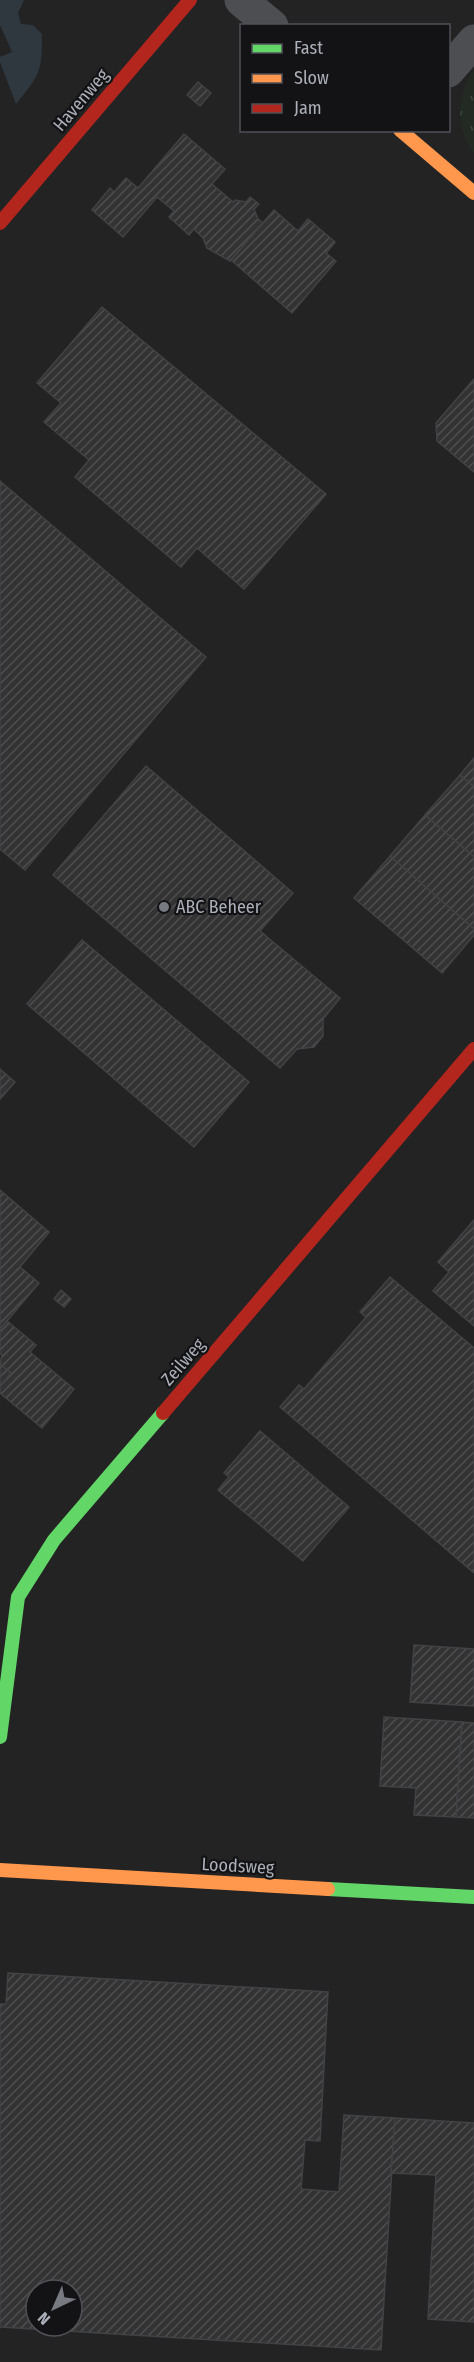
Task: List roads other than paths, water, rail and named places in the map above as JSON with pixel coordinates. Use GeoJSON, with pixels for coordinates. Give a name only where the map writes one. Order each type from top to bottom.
{"type":"FeatureCollection","features":[{"type":"Feature","properties":{"kind":"street","name":"Havenweg"},"geometry":{"type":"LineString","coordinates":[[0,222],[190,0]]}},
{"type":"Feature","properties":{"kind":"street"},"geometry":{"type":"LineString","coordinates":[[241,0],[270,24]]}},
{"type":"Feature","properties":{"kind":"street"},"geometry":{"type":"LineString","coordinates":[[450,69],[474,41]]}},
{"type":"Feature","properties":{"kind":"street"},"geometry":{"type":"LineString","coordinates":[[402,132],[474,193]]}},
{"type":"Feature","properties":{"kind":"street","name":"Zeilweg"},"geometry":{"type":"LineString","coordinates":[[0,1737],[18,1597],[54,1540],[474,1049]]}},
{"type":"Feature","properties":{"kind":"street","name":"Loodsweg"},"geometry":{"type":"LineString","coordinates":[[0,1870],[474,1897]]}},
{"type":"Feature","properties":{"kind":"place","name":"ABC Beheer"},"geometry":{"type":"Point","coordinates":[164,907]}}]}
